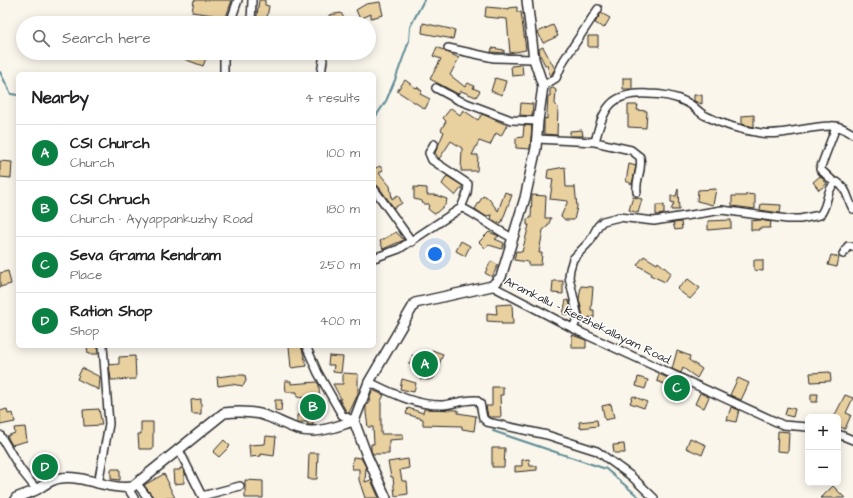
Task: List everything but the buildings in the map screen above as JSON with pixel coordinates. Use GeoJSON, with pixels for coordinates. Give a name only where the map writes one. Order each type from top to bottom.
{"type":"FeatureCollection","features":[{"type":"Feature","properties":{"kind":"street"},"geometry":{"type":"LineString","coordinates":[[232,16],[238,0]]}},
{"type":"Feature","properties":{"kind":"street"},"geometry":{"type":"LineString","coordinates":[[251,16],[252,0]]}},
{"type":"Feature","properties":{"kind":"street"},"geometry":{"type":"LineString","coordinates":[[386,498],[367,456],[354,421],[369,382],[415,303],[492,286],[501,277],[525,198],[537,139],[543,86],[534,60],[527,0]]}},
{"type":"Feature","properties":{"kind":"street"},"geometry":{"type":"LineString","coordinates":[[543,86],[556,78],[564,60],[598,9]]}},
{"type":"Feature","properties":{"kind":"street"},"geometry":{"type":"LineString","coordinates":[[448,48],[494,58],[534,60]]}},
{"type":"Feature","properties":{"kind":"street"},"geometry":{"type":"LineString","coordinates":[[224,60],[224,72]]}},
{"type":"Feature","properties":{"kind":"street"},"geometry":{"type":"LineString","coordinates":[[321,72],[322,60]]}},
{"type":"Feature","properties":{"kind":"street"},"geometry":{"type":"LineString","coordinates":[[436,88],[458,100],[511,120],[538,121]]}},
{"type":"Feature","properties":{"kind":"street"},"geometry":{"type":"LineString","coordinates":[[595,142],[601,118],[610,105],[621,96],[638,93],[668,95],[688,102],[704,116],[733,128],[763,133],[803,130],[831,125],[853,134]]}},
{"type":"Feature","properties":{"kind":"street"},"geometry":{"type":"LineString","coordinates":[[836,127],[820,169],[835,183],[837,182],[845,188],[849,202],[853,209]]}},
{"type":"Feature","properties":{"kind":"street"},"geometry":{"type":"LineString","coordinates":[[537,139],[595,142],[631,150],[640,157],[642,170],[636,186],[637,192]]}},
{"type":"Feature","properties":{"kind":"street"},"geometry":{"type":"LineString","coordinates":[[376,257],[399,250],[461,208],[468,184],[432,160],[430,153],[434,144]]}},
{"type":"Feature","properties":{"kind":"street"},"geometry":{"type":"LineString","coordinates":[[573,328],[578,317],[569,277],[570,269],[573,259],[590,242],[598,226],[603,221],[620,217],[654,221],[722,210],[760,216],[800,219],[820,215],[825,209],[830,189],[835,183]]}},
{"type":"Feature","properties":{"kind":"street"},"geometry":{"type":"LineString","coordinates":[[376,192],[412,242]]}},
{"type":"Feature","properties":{"kind":"street"},"geometry":{"type":"LineString","coordinates":[[461,208],[468,210],[498,231],[513,238]]}},
{"type":"Feature","properties":{"kind":"street"},"geometry":{"type":"LineString","coordinates":[[843,254],[845,248],[848,246],[853,247]]}},
{"type":"Feature","properties":{"kind":"street","name":"Aramkallu - Keezhekallayam Road."},"geometry":{"type":"LineString","coordinates":[[492,286],[573,328],[783,425],[805,427]]}},
{"type":"Feature","properties":{"kind":"street"},"geometry":{"type":"LineString","coordinates":[[98,484],[110,424],[103,348]]}},
{"type":"Feature","properties":{"kind":"street"},"geometry":{"type":"LineString","coordinates":[[307,348],[318,373],[342,415],[354,421]]}},
{"type":"Feature","properties":{"kind":"street"},"geometry":{"type":"LineString","coordinates":[[369,382],[398,396],[426,405],[444,405],[476,400],[480,402],[483,418],[487,422],[547,435],[597,451],[631,476],[654,498]]}},
{"type":"Feature","properties":{"kind":"street"},"geometry":{"type":"LineString","coordinates":[[16,498],[37,490],[46,482],[62,478],[76,477],[98,484],[127,487],[137,484],[224,413],[242,411],[268,416],[294,429],[311,432],[324,431],[354,421]]}},
{"type":"Feature","properties":{"kind":"street"},"geometry":{"type":"LineString","coordinates":[[0,435],[21,470],[37,490]]}},
{"type":"Feature","properties":{"kind":"street"},"geometry":{"type":"LineString","coordinates":[[841,435],[853,440]]}},
{"type":"Feature","properties":{"kind":"street"},"geometry":{"type":"LineString","coordinates":[[179,450],[203,497],[240,486]]}},
{"type":"Feature","properties":{"kind":"street"},"geometry":{"type":"LineString","coordinates":[[137,484],[148,498]]}},
{"type":"Feature","properties":{"kind":"street"},"geometry":{"type":"LineString","coordinates":[[127,487],[134,498]]}},
{"type":"Feature","properties":{"kind":"waterway"},"geometry":{"type":"LineString","coordinates":[[376,116],[386,101],[395,80],[409,41],[410,27],[424,0]]}},
{"type":"Feature","properties":{"kind":"waterway"},"geometry":{"type":"LineString","coordinates":[[0,72],[11,94],[16,95]]}},
{"type":"Feature","properties":{"kind":"waterway"},"geometry":{"type":"LineString","coordinates":[[493,431],[606,469],[640,498]]}},
{"type":"Feature","properties":{"kind":"place","name":"CSI Church"},"geometry":{"type":"Point","coordinates":[425,364]}},
{"type":"Feature","properties":{"kind":"place","name":"Seva Grama Kendram"},"geometry":{"type":"Point","coordinates":[677,388]}},
{"type":"Feature","properties":{"kind":"place","name":"CSI Chruch"},"geometry":{"type":"Point","coordinates":[313,407]}},
{"type":"Feature","properties":{"kind":"place","name":"Ration Shop"},"geometry":{"type":"Point","coordinates":[45,467]}}]}
